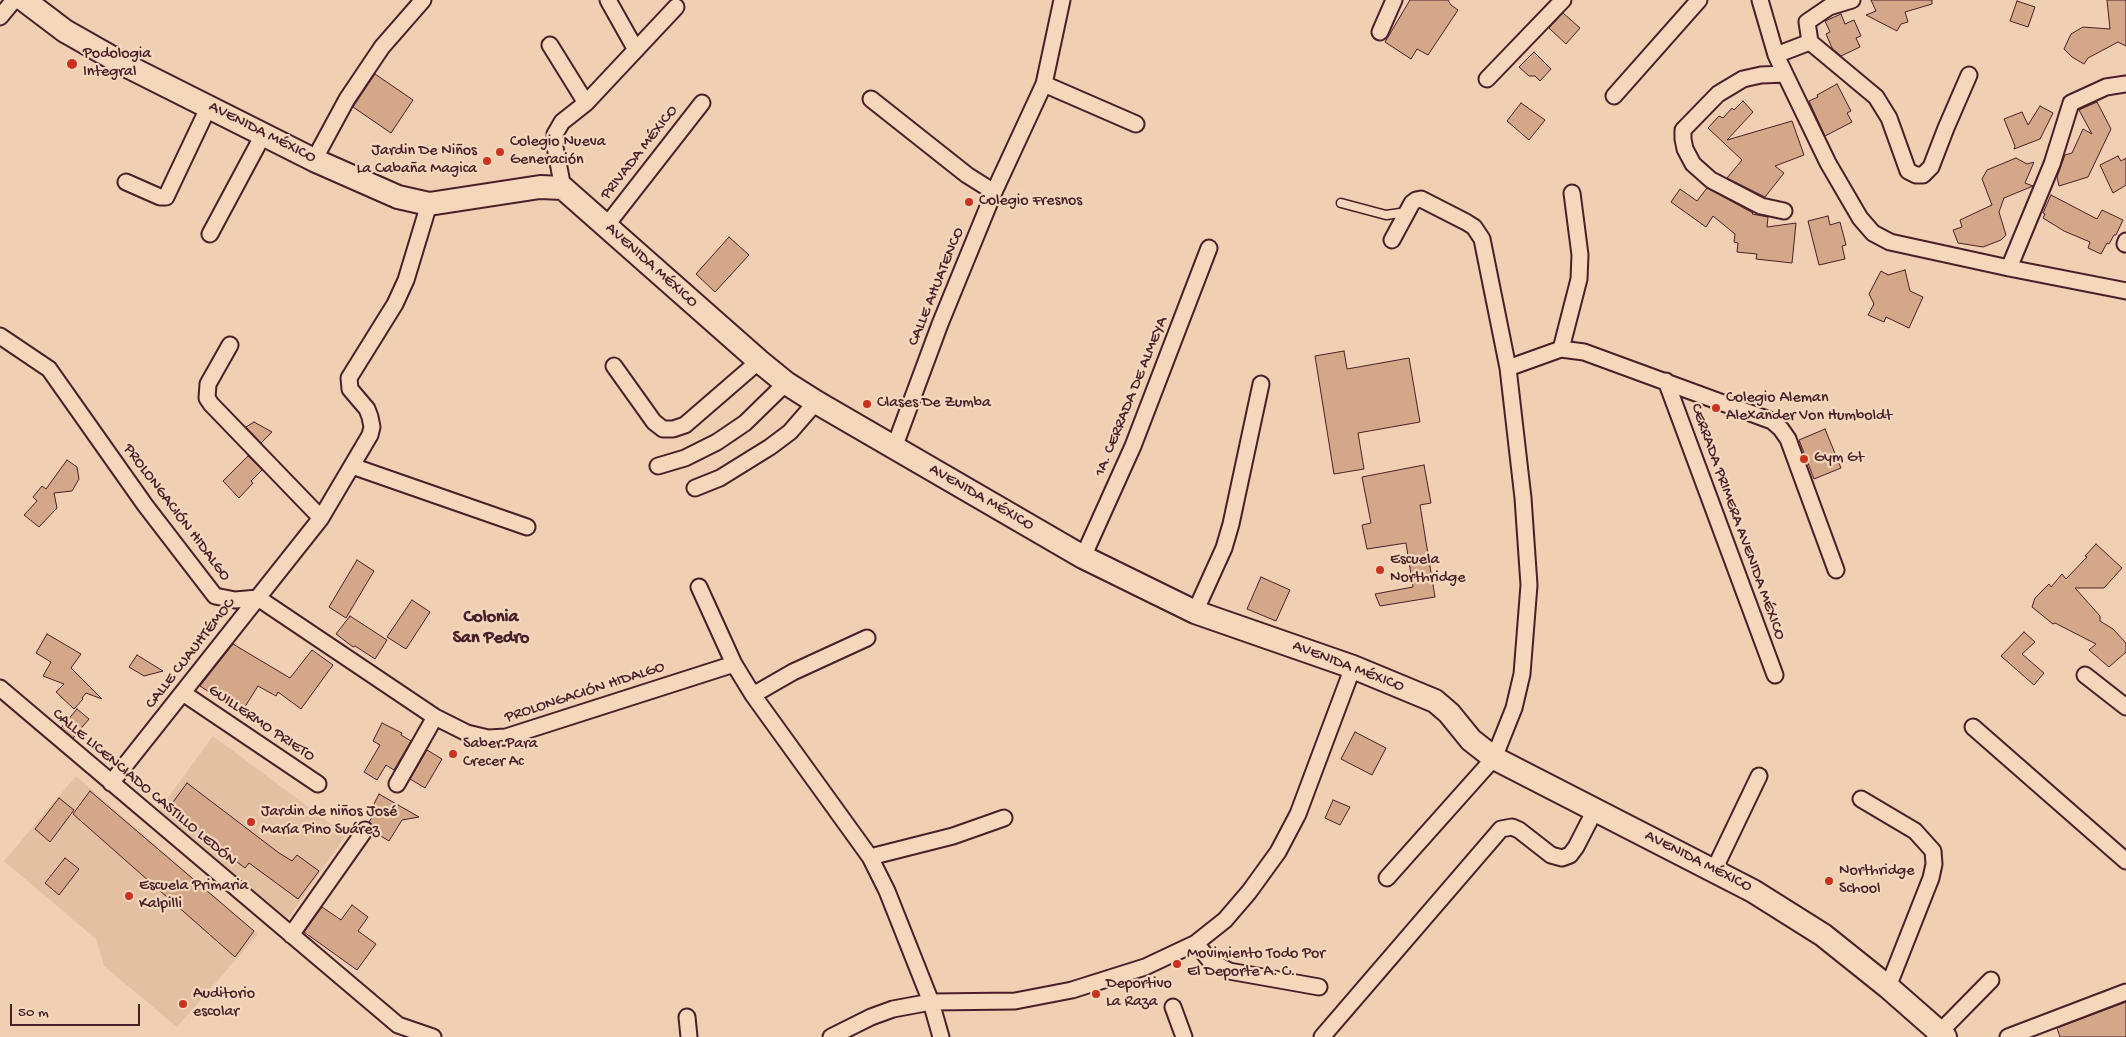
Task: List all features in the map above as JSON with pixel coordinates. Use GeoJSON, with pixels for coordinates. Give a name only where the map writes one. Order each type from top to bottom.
{"type":"FeatureCollection","features":[{"type":"Feature","properties":{"kind":"main road","name":"AVENIDA MÉXICO"},"geometry":{"type":"LineString","coordinates":[[24,0],[65,31],[125,65],[314,160],[398,197],[429,204],[540,187],[564,188],[758,361],[786,383],[816,402],[1083,557],[1195,612],[1353,667],[1435,701],[1449,713],[1471,740],[1494,758],[1754,890],[1823,935],[1888,987],[1940,1035]]}},
{"type":"Feature","properties":{"kind":"street"},"geometry":{"type":"LineString","coordinates":[[0,17],[14,0]]}},
{"type":"Feature","properties":{"kind":"street"},"geometry":{"type":"LineString","coordinates":[[314,160],[347,100],[377,55],[423,0]]}},
{"type":"Feature","properties":{"kind":"street"},"geometry":{"type":"LineString","coordinates":[[608,0],[636,50]]}},
{"type":"Feature","properties":{"kind":"street","name":"CALLE AHUATENCO"},"geometry":{"type":"LineString","coordinates":[[894,448],[940,324],[994,192],[1044,84],[1062,0]]}},
{"type":"Feature","properties":{"kind":"street"},"geometry":{"type":"LineString","coordinates":[[1380,32],[1394,0]]}},
{"type":"Feature","properties":{"kind":"street"},"geometry":{"type":"LineString","coordinates":[[1487,79],[1563,0]]}},
{"type":"Feature","properties":{"kind":"street"},"geometry":{"type":"LineString","coordinates":[[1614,96],[1699,0]]}},
{"type":"Feature","properties":{"kind":"street"},"geometry":{"type":"LineString","coordinates":[[1760,0],[1776,55],[1828,163],[1860,218],[1873,233],[1890,242],[2126,291]]}},
{"type":"Feature","properties":{"kind":"street"},"geometry":{"type":"LineString","coordinates":[[1852,0],[1829,7],[1807,22],[1810,42],[1876,97],[1889,118],[1908,171],[1916,175],[1923,175],[1931,167],[1969,75]]}},
{"type":"Feature","properties":{"kind":"street"},"geometry":{"type":"LineString","coordinates":[[564,188],[555,147],[556,134],[562,122],[586,103],[676,7]]}},
{"type":"Feature","properties":{"kind":"street"},"geometry":{"type":"LineString","coordinates":[[1776,55],[1810,42]]}},
{"type":"Feature","properties":{"kind":"street"},"geometry":{"type":"LineString","coordinates":[[550,45],[586,103]]}},
{"type":"Feature","properties":{"kind":"street"},"geometry":{"type":"LineString","coordinates":[[1784,211],[1761,206],[1712,180],[1693,164],[1685,150],[1683,130],[1718,94],[1743,79],[1761,75],[1785,74]]}},
{"type":"Feature","properties":{"kind":"street"},"geometry":{"type":"LineString","coordinates":[[1044,84],[1136,124]]}},
{"type":"Feature","properties":{"kind":"street"},"geometry":{"type":"LineString","coordinates":[[2009,268],[2052,164],[2071,103],[2106,87],[2126,84]]}},
{"type":"Feature","properties":{"kind":"street"},"geometry":{"type":"LineString","coordinates":[[871,99],[967,175],[994,192]]}},
{"type":"Feature","properties":{"kind":"street","name":"PRIVADA MÉXICO"},"geometry":{"type":"LineString","coordinates":[[606,226],[702,103]]}},
{"type":"Feature","properties":{"kind":"street"},"geometry":{"type":"LineString","coordinates":[[126,182],[160,197],[166,197],[209,106]]}},
{"type":"Feature","properties":{"kind":"street"},"geometry":{"type":"LineString","coordinates":[[210,234],[263,135]]}},
{"type":"Feature","properties":{"kind":"street"},"geometry":{"type":"LineString","coordinates":[[1561,349],[1580,263],[1572,193]]}},
{"type":"Feature","properties":{"kind":"street"},"geometry":{"type":"LineString","coordinates":[[1387,878],[1494,758],[1514,708],[1522,674],[1529,585],[1523,498],[1508,368],[1482,239],[1478,232],[1466,222],[1421,199],[1412,203],[1392,240]]}},
{"type":"Feature","properties":{"kind":"street","name":"CALLE CUAUHTÉMOC"},"geometry":{"type":"LineString","coordinates":[[111,783],[321,518],[370,435],[372,427],[367,409],[350,389],[349,378],[395,304],[406,280],[429,204]]}},
{"type":"Feature","properties":{"kind":"street","name":"1A. CERRADA DE ALMEYA"},"geometry":{"type":"LineString","coordinates":[[1083,557],[1133,446],[1209,248]]}},
{"type":"Feature","properties":{"kind":"street","name":"PROLONGACIÓN HIDALGO"},"geometry":{"type":"LineString","coordinates":[[0,336],[49,369],[145,505],[215,596],[235,600],[258,598],[435,718],[467,733],[488,738],[506,737],[734,664]]}},
{"type":"Feature","properties":{"kind":"street"},"geometry":{"type":"LineString","coordinates":[[230,345],[208,384],[207,398],[321,518]]}},
{"type":"Feature","properties":{"kind":"street"},"geometry":{"type":"LineString","coordinates":[[1508,368],[1561,349],[1584,352],[1666,380],[1772,420],[1782,429],[1788,439],[1836,570]]}},
{"type":"Feature","properties":{"kind":"street"},"geometry":{"type":"LineString","coordinates":[[614,366],[654,422],[663,429],[673,429],[685,425],[758,361]]}},
{"type":"Feature","properties":{"kind":"street","name":"CERRADA PRIMERA AVENIDA MÉXICO"},"geometry":{"type":"LineString","coordinates":[[1666,380],[1775,675]]}},
{"type":"Feature","properties":{"kind":"street"},"geometry":{"type":"LineString","coordinates":[[658,466],[686,458],[717,442],[745,423],[786,383]]}},
{"type":"Feature","properties":{"kind":"street"},"geometry":{"type":"LineString","coordinates":[[1195,612],[1224,548],[1231,524],[1261,384]]}},
{"type":"Feature","properties":{"kind":"street"},"geometry":{"type":"LineString","coordinates":[[695,488],[720,478],[770,447],[790,432],[816,402]]}},
{"type":"Feature","properties":{"kind":"street"},"geometry":{"type":"LineString","coordinates":[[352,466],[527,527]]}},
{"type":"Feature","properties":{"kind":"street"},"geometry":{"type":"LineString","coordinates":[[699,587],[734,664],[753,695],[870,857],[887,891],[930,1002],[941,1037]]}},
{"type":"Feature","properties":{"kind":"street"},"geometry":{"type":"LineString","coordinates":[[753,695],[793,672],[867,638]]}},
{"type":"Feature","properties":{"kind":"street"},"geometry":{"type":"LineString","coordinates":[[831,1037],[886,1012],[930,1002],[1015,1001],[1072,990],[1145,967],[1196,943],[1225,920],[1249,892],[1278,852],[1298,814],[1353,667]]}},
{"type":"Feature","properties":{"kind":"street"},"geometry":{"type":"LineString","coordinates":[[2085,674],[2126,707]]}},
{"type":"Feature","properties":{"kind":"street","name":"CALLE LICENCIADO CASTILLO LEDÓN"},"geometry":{"type":"LineString","coordinates":[[0,688],[291,935],[396,1031],[433,1037]]}},
{"type":"Feature","properties":{"kind":"street","name":"GUILLERMO PRIETO"},"geometry":{"type":"LineString","coordinates":[[183,693],[318,784]]}},
{"type":"Feature","properties":{"kind":"street"},"geometry":{"type":"LineString","coordinates":[[397,784],[435,718]]}},
{"type":"Feature","properties":{"kind":"street"},"geometry":{"type":"LineString","coordinates":[[1973,727],[2126,861]]}},
{"type":"Feature","properties":{"kind":"street"},"geometry":{"type":"LineString","coordinates":[[1714,870],[1759,776]]}},
{"type":"Feature","properties":{"kind":"street"},"geometry":{"type":"LineString","coordinates":[[1861,799],[1915,831],[1933,851],[1934,864],[1931,878],[1888,987]]}},
{"type":"Feature","properties":{"kind":"street"},"geometry":{"type":"LineString","coordinates":[[1322,1037],[1500,828],[1512,827],[1519,830],[1551,855],[1562,858],[1570,856],[1595,810]]}},
{"type":"Feature","properties":{"kind":"street"},"geometry":{"type":"LineString","coordinates":[[870,857],[953,836],[1004,818]]}},
{"type":"Feature","properties":{"kind":"street"},"geometry":{"type":"LineString","coordinates":[[291,935],[365,830]]}},
{"type":"Feature","properties":{"kind":"street"},"geometry":{"type":"LineString","coordinates":[[1196,943],[1210,961],[1229,971],[1319,987]]}},
{"type":"Feature","properties":{"kind":"street"},"geometry":{"type":"LineString","coordinates":[[1940,1035],[1991,980]]}},
{"type":"Feature","properties":{"kind":"street"},"geometry":{"type":"LineString","coordinates":[[2008,1037],[2126,992]]}},
{"type":"Feature","properties":{"kind":"street"},"geometry":{"type":"LineString","coordinates":[[1173,1007],[1184,1037]]}},
{"type":"Feature","properties":{"kind":"street"},"geometry":{"type":"LineString","coordinates":[[687,1017],[689,1037]]}},
{"type":"Feature","properties":{"kind":"lane"},"geometry":{"type":"LineString","coordinates":[[1341,202],[1386,215],[1407,212]]}},
{"type":"Feature","properties":{"kind":"shaded area","name":"Jardin de niños José María Pino Suárez"},"geometry":{"type":"Polygon","coordinates":[[[213,736],[346,835],[287,920],[159,810],[213,736]]]}},
{"type":"Feature","properties":{"kind":"shaded area","name":"Escuela Primaria Kalpilli"},"geometry":{"type":"Polygon","coordinates":[[[76,776],[258,934],[177,1027],[104,966],[96,939],[4,861],[76,776]]]}},
{"type":"Feature","properties":{"kind":"building"},"geometry":{"type":"Polygon","coordinates":[[[1410,0],[1448,0],[1458,10],[1428,55],[1417,49],[1411,59],[1385,42],[1410,0]]]}},
{"type":"Feature","properties":{"kind":"building"},"geometry":{"type":"Polygon","coordinates":[[[1871,0],[1932,0],[1932,4],[1905,12],[1908,22],[1901,24],[1897,31],[1866,15],[1876,11],[1871,0]]]}},
{"type":"Feature","properties":{"kind":"building"},"geometry":{"type":"Polygon","coordinates":[[[2107,0],[2126,0],[2126,46],[2118,42],[2088,58],[2084,64],[2072,57],[2064,49],[2071,34],[2083,27],[2110,29],[2107,0]]]}},
{"type":"Feature","properties":{"kind":"building"},"geometry":{"type":"Polygon","coordinates":[[[2017,1],[2035,7],[2028,27],[2010,21],[2017,1]]]}},
{"type":"Feature","properties":{"kind":"building"},"geometry":{"type":"Polygon","coordinates":[[[1563,13],[1580,28],[1566,44],[1549,28],[1563,13]]]}},
{"type":"Feature","properties":{"kind":"building"},"geometry":{"type":"Polygon","coordinates":[[[1841,14],[1845,24],[1854,20],[1861,36],[1856,38],[1860,47],[1841,56],[1832,48],[1826,34],[1830,32],[1825,21],[1841,14]]]}},
{"type":"Feature","properties":{"kind":"building"},"geometry":{"type":"Polygon","coordinates":[[[1534,52],[1551,69],[1540,81],[1535,76],[1529,76],[1519,67],[1534,52]]]}},
{"type":"Feature","properties":{"kind":"building"},"geometry":{"type":"Polygon","coordinates":[[[375,74],[413,100],[391,133],[353,107],[375,74]]]}},
{"type":"Feature","properties":{"kind":"building"},"geometry":{"type":"Polygon","coordinates":[[[1837,84],[1851,111],[1847,113],[1852,122],[1825,136],[1809,101],[1837,84]]]}},
{"type":"Feature","properties":{"kind":"building"},"geometry":{"type":"Polygon","coordinates":[[[1743,101],[1753,112],[1727,140],[1792,121],[1804,155],[1775,166],[1784,173],[1765,197],[1727,178],[1742,160],[1708,128],[1719,116],[1723,118],[1732,108],[1734,110],[1743,101]]]}},
{"type":"Feature","properties":{"kind":"building"},"geometry":{"type":"Polygon","coordinates":[[[2097,102],[2111,129],[2088,177],[2059,186],[2057,177],[2065,155],[2072,153],[2083,129],[2092,134],[2079,110],[2097,102]]]}},
{"type":"Feature","properties":{"kind":"building"},"geometry":{"type":"Polygon","coordinates":[[[1521,103],[1545,120],[1529,140],[1507,121],[1521,103]]]}},
{"type":"Feature","properties":{"kind":"building"},"geometry":{"type":"Polygon","coordinates":[[[2040,106],[2053,113],[2040,139],[2014,149],[2015,146],[2004,119],[2022,112],[2028,125],[2040,106]]]}},
{"type":"Feature","properties":{"kind":"building"},"geometry":{"type":"Polygon","coordinates":[[[2118,156],[2121,161],[2126,158],[2126,185],[2113,193],[2100,165],[2118,156]]]}},
{"type":"Feature","properties":{"kind":"building"},"geometry":{"type":"Polygon","coordinates":[[[2016,158],[2027,164],[2034,162],[2025,183],[2033,186],[2004,198],[1999,212],[2006,235],[2001,240],[1983,247],[1958,243],[1953,230],[1962,227],[1960,220],[1992,205],[1982,179],[1987,170],[2016,158]]]}},
{"type":"Feature","properties":{"kind":"building"},"geometry":{"type":"Polygon","coordinates":[[[1707,188],[1752,214],[1768,217],[1767,227],[1796,223],[1792,263],[1756,259],[1757,254],[1737,252],[1738,243],[1734,242],[1735,234],[1713,216],[1706,227],[1671,202],[1680,189],[1697,201],[1707,188]]]}},
{"type":"Feature","properties":{"kind":"building"},"geometry":{"type":"Polygon","coordinates":[[[2051,195],[2097,219],[2102,210],[2123,220],[2116,235],[2114,235],[2109,244],[2107,243],[2101,254],[2088,248],[2090,242],[2064,231],[2043,218],[2045,214],[2043,213],[2051,195]]]}},
{"type":"Feature","properties":{"kind":"building"},"geometry":{"type":"Polygon","coordinates":[[[1828,216],[1830,225],[1840,222],[1846,245],[1842,246],[1845,259],[1819,265],[1808,221],[1828,216]]]}},
{"type":"Feature","properties":{"kind":"building"},"geometry":{"type":"Polygon","coordinates":[[[729,237],[749,255],[715,292],[696,274],[729,237]]]}},
{"type":"Feature","properties":{"kind":"building"},"geometry":{"type":"Polygon","coordinates":[[[1905,270],[1910,291],[1923,297],[1909,328],[1886,317],[1884,322],[1868,315],[1874,304],[1869,294],[1881,271],[1888,275],[1905,270]]]}},
{"type":"Feature","properties":{"kind":"building"},"geometry":{"type":"Polygon","coordinates":[[[1344,351],[1347,369],[1409,358],[1420,422],[1358,433],[1364,469],[1334,474],[1315,356],[1344,351]]]}},
{"type":"Feature","properties":{"kind":"building"},"geometry":{"type":"Polygon","coordinates":[[[254,422],[272,432],[261,443],[246,427],[254,422]]]}},
{"type":"Feature","properties":{"kind":"building"},"geometry":{"type":"Polygon","coordinates":[[[1825,429],[1841,468],[1814,479],[1799,440],[1825,429]]]}},
{"type":"Feature","properties":{"kind":"building"},"geometry":{"type":"Polygon","coordinates":[[[248,456],[262,470],[251,481],[253,483],[239,498],[223,481],[248,456]]]}},
{"type":"Feature","properties":{"kind":"building"},"geometry":{"type":"Polygon","coordinates":[[[67,460],[77,467],[79,479],[72,491],[54,493],[57,508],[39,527],[24,515],[37,501],[33,497],[42,486],[46,489],[67,460]]]}},
{"type":"Feature","properties":{"kind":"building"},"geometry":{"type":"Polygon","coordinates":[[[1424,465],[1431,503],[1420,505],[1435,597],[1380,606],[1375,594],[1413,587],[1406,543],[1367,549],[1362,525],[1371,523],[1362,477],[1424,465]]]}},
{"type":"Feature","properties":{"kind":"building"},"geometry":{"type":"Polygon","coordinates":[[[2096,544],[2122,568],[2104,588],[2075,588],[2100,616],[2100,621],[2113,629],[2126,643],[2126,652],[2109,667],[2089,650],[2096,644],[2055,623],[2053,624],[2032,607],[2035,598],[2049,584],[2051,587],[2062,574],[2066,579],[2087,557],[2085,556],[2096,544]]]}},
{"type":"Feature","properties":{"kind":"building"},"geometry":{"type":"Polygon","coordinates":[[[357,560],[374,571],[346,618],[329,607],[357,560]]]}},
{"type":"Feature","properties":{"kind":"building"},"geometry":{"type":"Polygon","coordinates":[[[1261,577],[1290,590],[1276,621],[1247,609],[1261,577]]]}},
{"type":"Feature","properties":{"kind":"building"},"geometry":{"type":"Polygon","coordinates":[[[412,600],[430,612],[406,649],[387,637],[412,600]]]}},
{"type":"Feature","properties":{"kind":"building"},"geometry":{"type":"Polygon","coordinates":[[[350,616],[387,640],[375,659],[355,646],[353,647],[336,634],[350,616]]]}},
{"type":"Feature","properties":{"kind":"building"},"geometry":{"type":"Polygon","coordinates":[[[2024,632],[2035,642],[2022,654],[2044,673],[2034,685],[2001,656],[2024,632]]]}},
{"type":"Feature","properties":{"kind":"building"},"geometry":{"type":"Polygon","coordinates":[[[47,634],[81,654],[71,668],[102,699],[86,693],[74,709],[56,692],[64,684],[43,676],[51,662],[36,653],[47,634]]]}},
{"type":"Feature","properties":{"kind":"building"},"geometry":{"type":"Polygon","coordinates":[[[233,644],[290,678],[312,650],[333,665],[301,709],[278,692],[276,696],[258,686],[241,713],[200,686],[233,644]]]}},
{"type":"Feature","properties":{"kind":"building"},"geometry":{"type":"Polygon","coordinates":[[[137,655],[163,671],[144,676],[129,667],[137,655]]]}},
{"type":"Feature","properties":{"kind":"building"},"geometry":{"type":"Polygon","coordinates":[[[77,709],[89,719],[73,738],[61,728],[77,709]]]}},
{"type":"Feature","properties":{"kind":"building"},"geometry":{"type":"Polygon","coordinates":[[[382,723],[402,733],[401,735],[411,741],[394,770],[386,765],[377,780],[364,772],[380,745],[373,741],[382,723]]]}},
{"type":"Feature","properties":{"kind":"building"},"geometry":{"type":"Polygon","coordinates":[[[1355,732],[1386,748],[1372,775],[1341,759],[1355,732]]]}},
{"type":"Feature","properties":{"kind":"building"},"geometry":{"type":"Polygon","coordinates":[[[427,750],[442,759],[425,788],[410,779],[427,750]]]}},
{"type":"Feature","properties":{"kind":"building"},"geometry":{"type":"Polygon","coordinates":[[[187,783],[279,853],[292,861],[297,855],[319,871],[298,899],[249,863],[245,868],[168,809],[187,783]]]}},
{"type":"Feature","properties":{"kind":"building"},"geometry":{"type":"Polygon","coordinates":[[[90,791],[254,931],[235,957],[73,814],[90,791]]]}},
{"type":"Feature","properties":{"kind":"building"},"geometry":{"type":"Polygon","coordinates":[[[379,794],[419,817],[402,820],[389,841],[374,832],[373,826],[369,822],[374,814],[370,812],[379,794]]]}},
{"type":"Feature","properties":{"kind":"building"},"geometry":{"type":"Polygon","coordinates":[[[59,798],[74,810],[50,842],[35,829],[59,798]]]}},
{"type":"Feature","properties":{"kind":"building"},"geometry":{"type":"Polygon","coordinates":[[[1333,800],[1350,807],[1340,825],[1325,818],[1333,800]]]}},
{"type":"Feature","properties":{"kind":"building"},"geometry":{"type":"Polygon","coordinates":[[[65,858],[79,869],[59,895],[45,883],[65,858]]]}},
{"type":"Feature","properties":{"kind":"building"},"geometry":{"type":"Polygon","coordinates":[[[352,905],[368,917],[358,931],[376,944],[357,970],[304,932],[322,907],[341,920],[352,905]]]}},
{"type":"Feature","properties":{"kind":"building"},"geometry":{"type":"Polygon","coordinates":[[[2126,1002],[2126,1037],[2060,1037],[2057,1028],[2126,1002]]]}},
{"type":"Feature","properties":{"kind":"place","name":"Podologia Integral"},"geometry":{"type":"Point","coordinates":[72,64]}},
{"type":"Feature","properties":{"kind":"place","name":"Colegio Nueva Generación"},"geometry":{"type":"Point","coordinates":[500,152]}},
{"type":"Feature","properties":{"kind":"place","name":"Jardin De Niños La Cabaña Magica"},"geometry":{"type":"Point","coordinates":[487,161]}},
{"type":"Feature","properties":{"kind":"place","name":"Colegio Fresnos"},"geometry":{"type":"Point","coordinates":[969,202]}},
{"type":"Feature","properties":{"kind":"place","name":"Clases De Zumba"},"geometry":{"type":"Point","coordinates":[867,404]}},
{"type":"Feature","properties":{"kind":"place","name":"Colegio Aleman Alexander Von Humboldt"},"geometry":{"type":"Point","coordinates":[1716,408]}},
{"type":"Feature","properties":{"kind":"place","name":"Gym Gt"},"geometry":{"type":"Point","coordinates":[1804,459]}},
{"type":"Feature","properties":{"kind":"place","name":"Escuela Northridge"},"geometry":{"type":"Point","coordinates":[1380,570]}},
{"type":"Feature","properties":{"kind":"place","name":"Saber Para Crecer Ac"},"geometry":{"type":"Point","coordinates":[453,754]}},
{"type":"Feature","properties":{"kind":"place","name":"Jardin de niños José María Pino Suárez"},"geometry":{"type":"Point","coordinates":[251,822]}},
{"type":"Feature","properties":{"kind":"place","name":"Northridge School"},"geometry":{"type":"Point","coordinates":[1829,881]}},
{"type":"Feature","properties":{"kind":"place","name":"Escuela Primaria Kalpilli"},"geometry":{"type":"Point","coordinates":[129,896]}},
{"type":"Feature","properties":{"kind":"place","name":"Movimiento Todo Por El Deporte A. C."},"geometry":{"type":"Point","coordinates":[1177,964]}},
{"type":"Feature","properties":{"kind":"place","name":"Deportivo La Raza"},"geometry":{"type":"Point","coordinates":[1096,994]}},
{"type":"Feature","properties":{"kind":"place","name":"Auditorio escolar"},"geometry":{"type":"Point","coordinates":[183,1004]}},
{"type":"Feature","properties":{"kind":"district","name":"Colonia San Pedro"},"geometry":{"type":"Point","coordinates":[491,628]}}]}
